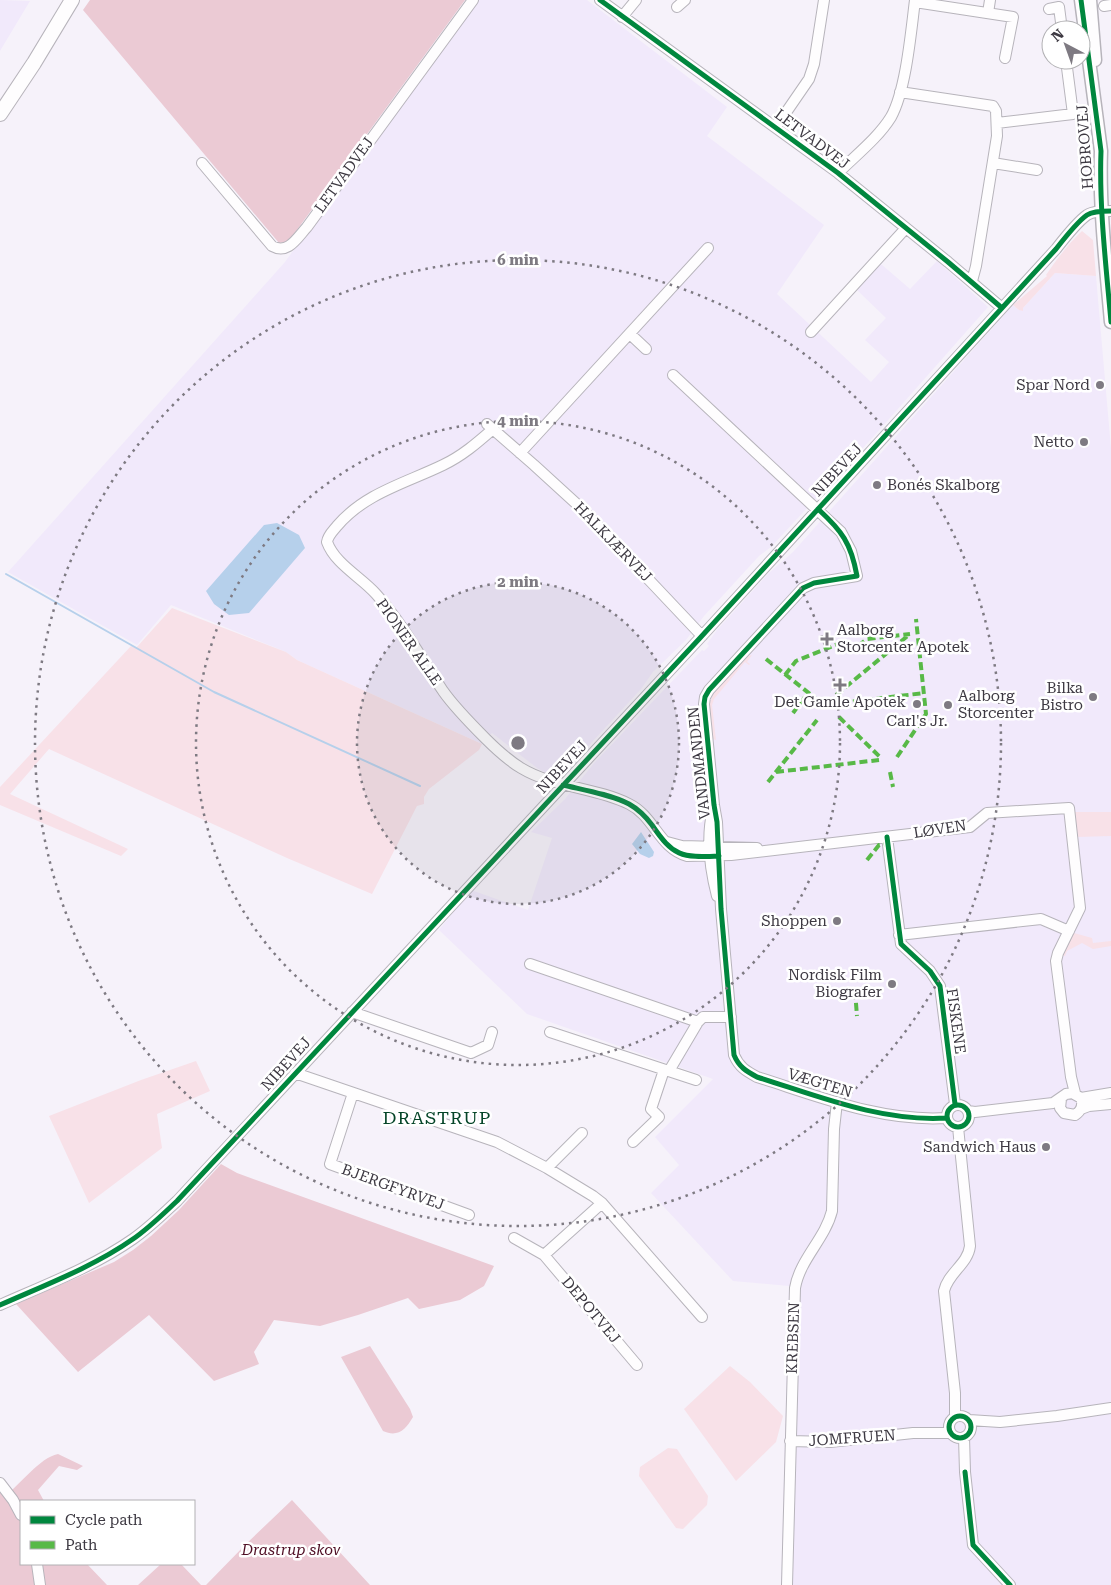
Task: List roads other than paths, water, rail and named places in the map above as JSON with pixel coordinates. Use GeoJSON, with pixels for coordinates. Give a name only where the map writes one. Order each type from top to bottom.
{"type":"FeatureCollection","features":[{"type":"Feature","properties":{"kind":"highway"},"geometry":{"type":"LineString","coordinates":[[2,112],[62,0]]}},
{"type":"Feature","properties":{"kind":"highway"},"geometry":{"type":"LineString","coordinates":[[2,112],[34,64],[72,0]]}},
{"type":"Feature","properties":{"kind":"highway"},"geometry":{"type":"LineString","coordinates":[[34,64],[52,45],[82,0]]}},
{"type":"Feature","properties":{"kind":"main road","name":"HOBROVEJ"},"geometry":{"type":"LineString","coordinates":[[1080,0],[1098,119]]}},
{"type":"Feature","properties":{"kind":"main road","name":"HOBROVEJ"},"geometry":{"type":"LineString","coordinates":[[1090,0],[1101,150],[1100,174],[1108,212],[1111,316]]}},
{"type":"Feature","properties":{"kind":"street","name":"LETVADVEJ"},"geometry":{"type":"LineString","coordinates":[[202,163],[272,246],[277,249],[291,246],[307,227],[473,0]]}},
{"type":"Feature","properties":{"kind":"street","name":"LETVADVEJ"},"geometry":{"type":"LineString","coordinates":[[600,0],[838,173],[972,281],[1002,308]]}},
{"type":"Feature","properties":{"kind":"street"},"geometry":{"type":"LineString","coordinates":[[622,17],[636,0]]}},
{"type":"Feature","properties":{"kind":"street"},"geometry":{"type":"LineString","coordinates":[[676,7],[685,0]]}},
{"type":"Feature","properties":{"kind":"street"},"geometry":{"type":"LineString","coordinates":[[776,127],[809,79],[814,64],[824,0]]}},
{"type":"Feature","properties":{"kind":"street"},"geometry":{"type":"LineString","coordinates":[[988,13],[990,0]]}},
{"type":"Feature","properties":{"kind":"street"},"geometry":{"type":"LineString","coordinates":[[838,173],[890,119],[900,92],[915,1],[1012,17],[1005,58]]}},
{"type":"Feature","properties":{"kind":"street"},"geometry":{"type":"LineString","coordinates":[[1049,9],[1059,7],[1061,20]]}},
{"type":"Feature","properties":{"kind":"street"},"geometry":{"type":"LineString","coordinates":[[997,123],[1073,114],[1067,70]]}},
{"type":"Feature","properties":{"kind":"street"},"geometry":{"type":"LineString","coordinates":[[900,92],[994,106],[996,111],[997,136],[972,281]]}},
{"type":"Feature","properties":{"kind":"street"},"geometry":{"type":"LineString","coordinates":[[993,163],[1037,170]]}},
{"type":"Feature","properties":{"kind":"street","name":"NIBEVEJ"},"geometry":{"type":"LineString","coordinates":[[0,1305],[110,1254],[155,1222],[702,636],[1086,216],[1108,212]]}},
{"type":"Feature","properties":{"kind":"street"},"geometry":{"type":"LineString","coordinates":[[811,332],[906,228]]}},
{"type":"Feature","properties":{"kind":"street"},"geometry":{"type":"LineString","coordinates":[[520,453],[708,248]]}},
{"type":"Feature","properties":{"kind":"street"},"geometry":{"type":"LineString","coordinates":[[630,334],[646,349]]}},
{"type":"Feature","properties":{"kind":"street","name":"NIBEVEJ"},"geometry":{"type":"LineString","coordinates":[[673,375],[818,510]]}},
{"type":"Feature","properties":{"kind":"street","name":"HALKJÆRVEJ"},"geometry":{"type":"LineString","coordinates":[[490,427],[581,508],[702,636]]}},
{"type":"Feature","properties":{"kind":"street","name":"PIONER ALLE"},"geometry":{"type":"LineString","coordinates":[[490,427],[470,449],[443,465],[390,487],[374,496],[342,520],[328,537],[327,542],[337,558],[375,592],[406,632],[444,691],[495,748],[521,768],[544,779],[563,785]]}},
{"type":"Feature","properties":{"kind":"street","name":"VANDMANDEN"},"geometry":{"type":"LineString","coordinates":[[731,1017],[721,909],[713,882],[715,852],[714,805],[704,704],[705,697],[709,690],[803,588],[814,583],[857,576],[851,551],[841,532],[818,510]]}},
{"type":"Feature","properties":{"kind":"street","name":"LØVEN"},"geometry":{"type":"LineString","coordinates":[[563,785],[630,804],[647,818],[672,850],[687,856],[715,852],[744,854],[970,827],[987,813],[1069,808],[1080,908],[1056,961],[1072,1086],[1078,1096]]}},
{"type":"Feature","properties":{"kind":"street","name":"FISKENE"},"geometry":{"type":"LineString","coordinates":[[887,837],[901,944],[930,971],[940,986],[956,1104]]}},
{"type":"Feature","properties":{"kind":"street"},"geometry":{"type":"LineString","coordinates":[[899,935],[1041,919],[1069,931]]}},
{"type":"Feature","properties":{"kind":"street"},"geometry":{"type":"LineString","coordinates":[[530,964],[698,1022]]}},
{"type":"Feature","properties":{"kind":"street"},"geometry":{"type":"LineString","coordinates":[[352,1012],[471,1053],[488,1045],[492,1032]]}},
{"type":"Feature","properties":{"kind":"street"},"geometry":{"type":"LineString","coordinates":[[633,1142],[658,1117],[652,1109],[667,1071],[698,1022],[703,1017],[731,1017]]}},
{"type":"Feature","properties":{"kind":"street","name":"VÆGTEN"},"geometry":{"type":"LineString","coordinates":[[731,1017],[734,1055],[739,1065],[746,1072],[837,1102],[883,1114],[907,1118],[946,1118]]}},
{"type":"Feature","properties":{"kind":"street"},"geometry":{"type":"LineString","coordinates":[[550,1032],[696,1080]]}},
{"type":"Feature","properties":{"kind":"street","name":"LØVEN"},"geometry":{"type":"LineString","coordinates":[[1062,1097],[1066,1045]]}},
{"type":"Feature","properties":{"kind":"street"},"geometry":{"type":"LineString","coordinates":[[295,1073],[497,1142],[547,1168],[602,1204],[702,1317]]}},
{"type":"Feature","properties":{"kind":"street","name":"BJERGFYRVEJ"},"geometry":{"type":"LineString","coordinates":[[353,1093],[330,1164],[469,1215]]}},
{"type":"Feature","properties":{"kind":"street"},"geometry":{"type":"LineString","coordinates":[[1111,1093],[1078,1096],[1069,1093],[1052,1103],[974,1112],[968,1115],[964,1125],[958,1127],[949,1124],[946,1118],[949,1108],[956,1104],[963,1106],[968,1115],[975,1117],[1053,1109],[1075,1115],[1089,1106],[1111,1104]]}},
{"type":"Feature","properties":{"kind":"street"},"geometry":{"type":"LineString","coordinates":[[1078,1096],[1082,1104],[1081,1110]]}},
{"type":"Feature","properties":{"kind":"street"},"geometry":{"type":"LineString","coordinates":[[1062,1097],[1059,1105],[1062,1111]]}},
{"type":"Feature","properties":{"kind":"street","name":"KREBSEN"},"geometry":{"type":"LineString","coordinates":[[787,1585],[794,1288],[802,1267],[829,1222],[832,1211],[834,1129],[837,1102]]}},
{"type":"Feature","properties":{"kind":"street"},"geometry":{"type":"LineString","coordinates":[[958,1127],[970,1246],[967,1256],[947,1282],[944,1290],[960,1427],[958,1448],[965,1472],[973,1545],[1010,1585]]}},
{"type":"Feature","properties":{"kind":"street"},"geometry":{"type":"LineString","coordinates":[[547,1168],[582,1133]]}},
{"type":"Feature","properties":{"kind":"street"},"geometry":{"type":"LineString","coordinates":[[544,1255],[602,1204]]}},
{"type":"Feature","properties":{"kind":"street","name":"DEPOTVEJ"},"geometry":{"type":"LineString","coordinates":[[514,1238],[544,1255],[637,1366]]}},
{"type":"Feature","properties":{"kind":"street","name":"JOMFRUEN"},"geometry":{"type":"LineString","coordinates":[[790,1441],[830,1442],[1111,1408]]}},
{"type":"Feature","properties":{"kind":"street","name":"JOMFRUEN"},"geometry":{"type":"LineString","coordinates":[[1095,1411],[1111,1413]]}},
{"type":"Feature","properties":{"kind":"street"},"geometry":{"type":"LineString","coordinates":[[0,1483],[20,1513]]}},
{"type":"Feature","properties":{"kind":"street"},"geometry":{"type":"LineString","coordinates":[[37,1565],[40,1585]]}},
{"type":"Feature","properties":{"kind":"water"},"geometry":{"type":"Polygon","coordinates":[[[277,523],[299,535],[305,548],[249,613],[229,615],[214,604],[206,591],[264,525],[277,523]]]}},
{"type":"Feature","properties":{"kind":"water"},"geometry":{"type":"Polygon","coordinates":[[[641,832],[654,852],[653,856],[649,858],[640,854],[632,844],[641,832]]]}},
{"type":"Feature","properties":{"kind":"waterway"},"geometry":{"type":"LineString","coordinates":[[6,574],[214,692],[420,786]]}},
{"type":"Feature","properties":{"kind":"place","name":"Spar Nord"},"geometry":{"type":"Point","coordinates":[1100,385]}},
{"type":"Feature","properties":{"kind":"place","name":"Netto"},"geometry":{"type":"Point","coordinates":[1084,442]}},
{"type":"Feature","properties":{"kind":"place","name":"Bone´s Skalborg"},"geometry":{"type":"Point","coordinates":[877,485]}},
{"type":"Feature","properties":{"kind":"place","name":"Aalborg Storcenter Apotek"},"geometry":{"type":"Point","coordinates":[827,639]}},
{"type":"Feature","properties":{"kind":"place","name":"Det Gamle Apotek"},"geometry":{"type":"Point","coordinates":[840,685]}},
{"type":"Feature","properties":{"kind":"place","name":"Bilka Bistro"},"geometry":{"type":"Point","coordinates":[1093,697]}},
{"type":"Feature","properties":{"kind":"place","name":"Carl's Jr."},"geometry":{"type":"Point","coordinates":[917,704]}},
{"type":"Feature","properties":{"kind":"place","name":"Aalborg Storcenter"},"geometry":{"type":"Point","coordinates":[948,705]}},
{"type":"Feature","properties":{"kind":"place","name":"Shoppen"},"geometry":{"type":"Point","coordinates":[837,921]}},
{"type":"Feature","properties":{"kind":"place","name":"Nordisk Film Biografer"},"geometry":{"type":"Point","coordinates":[892,984]}},
{"type":"Feature","properties":{"kind":"place","name":"Sandwich Haus"},"geometry":{"type":"Point","coordinates":[1046,1147]}},
{"type":"Feature","properties":{"kind":"district","name":"DRASTRUP"},"geometry":{"type":"Point","coordinates":[437,1118]}},
{"type":"Feature","properties":{"kind":"park label","name":"Drastrup skov"},"geometry":{"type":"Point","coordinates":[291,1550]}}]}
